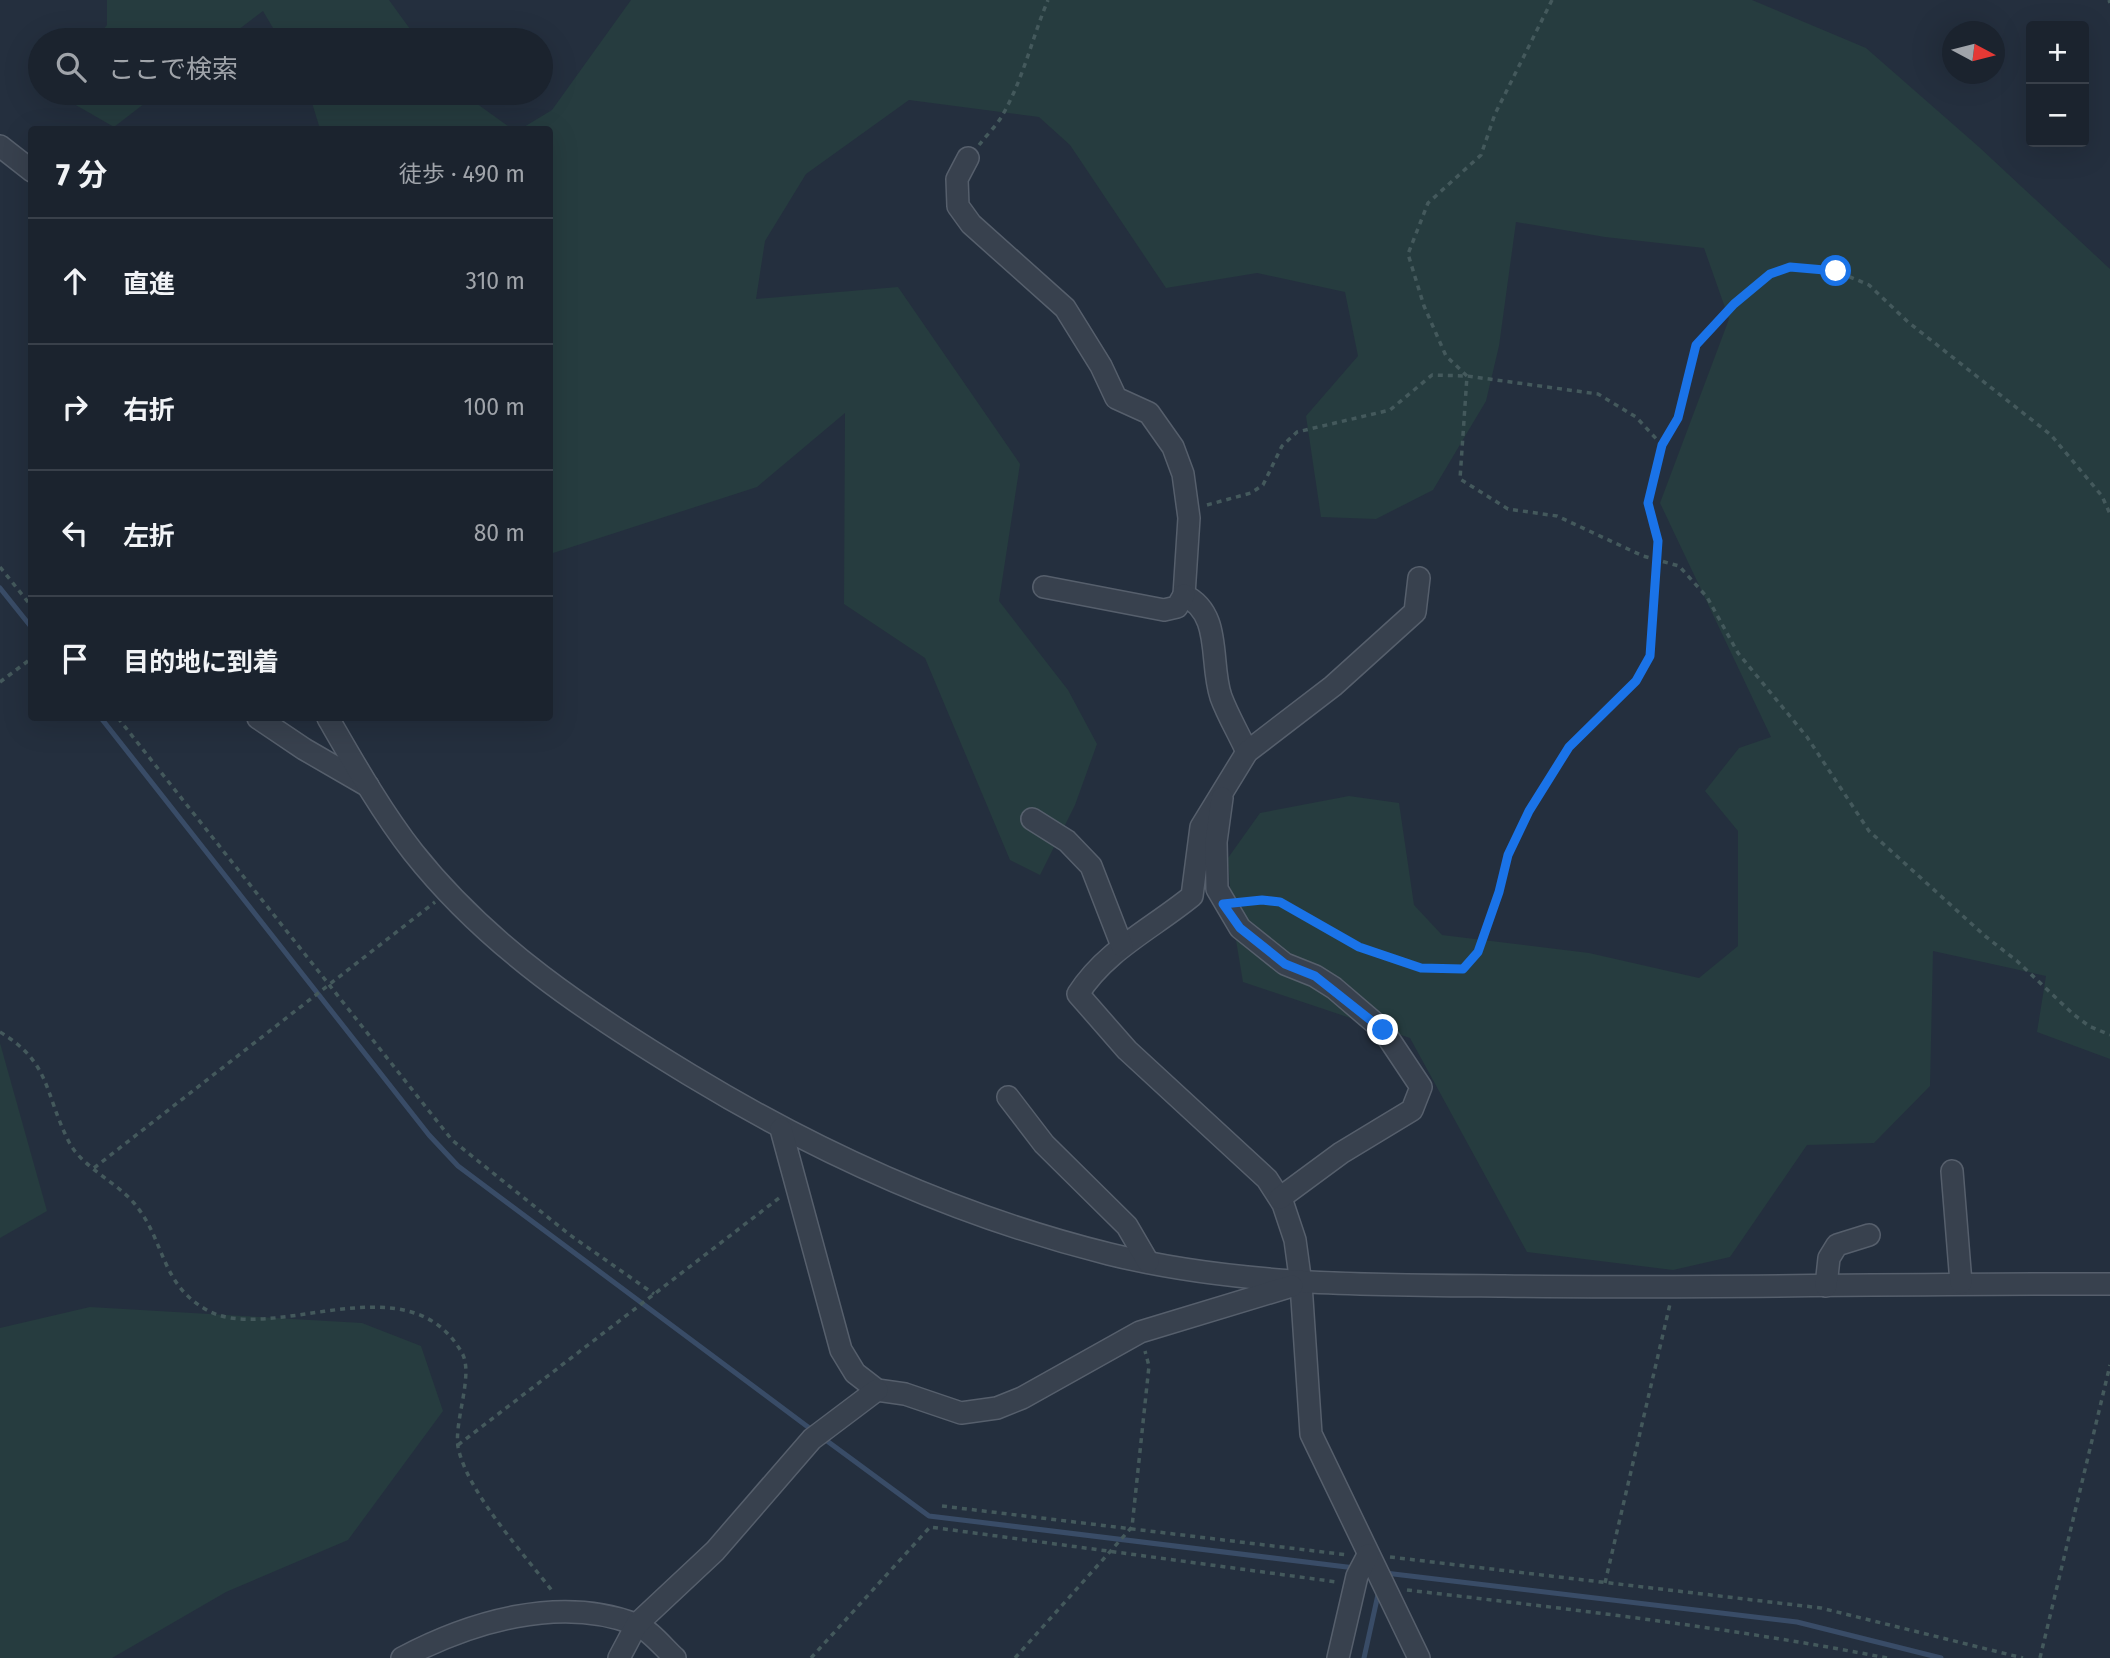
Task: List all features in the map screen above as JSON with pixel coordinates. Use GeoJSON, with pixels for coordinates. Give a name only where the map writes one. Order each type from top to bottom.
{"type":"FeatureCollection","features":[{"type":"Feature","properties":{"kind":"street"},"geometry":{"type":"LineString","coordinates":[[0,146],[28,168]]}},
{"type":"Feature","properties":{"kind":"street"},"geometry":{"type":"LineString","coordinates":[[968,158],[957,179],[958,206],[971,224],[1065,307],[1101,366],[1116,398],[1149,413],[1173,447],[1183,474],[1188,510],[1184,596],[1177,607],[1164,610],[1044,587]]}},
{"type":"Feature","properties":{"kind":"street"},"geometry":{"type":"LineString","coordinates":[[1419,578],[1415,612],[1333,686],[1247,752],[1201,827],[1192,896],[1122,946],[1087,980],[1078,995],[1127,1050],[1267,1179],[1280,1198],[1295,1240],[1301,1284],[1311,1434],[1419,1658]]}},
{"type":"Feature","properties":{"kind":"street"},"geometry":{"type":"LineString","coordinates":[[1184,596],[1196,601],[1211,624],[1221,696],[1247,752]]}},
{"type":"Feature","properties":{"kind":"street"},"geometry":{"type":"LineString","coordinates":[[262,721],[304,749],[370,787]]}},
{"type":"Feature","properties":{"kind":"street"},"geometry":{"type":"LineString","coordinates":[[330,721],[413,851],[449,891],[496,939],[610,1027],[781,1129],[935,1198],[1109,1254],[1301,1284],[1673,1288],[1961,1283],[2110,1284]]}},
{"type":"Feature","properties":{"kind":"street"},"geometry":{"type":"LineString","coordinates":[[1223,792],[1216,842],[1217,889],[1223,904],[1240,928],[1285,964],[1315,976],[1383,1030],[1421,1087],[1412,1110],[1341,1153],[1280,1198]]}},
{"type":"Feature","properties":{"kind":"street"},"geometry":{"type":"LineString","coordinates":[[1032,819],[1067,841],[1091,866],[1122,946]]}},
{"type":"Feature","properties":{"kind":"street"},"geometry":{"type":"LineString","coordinates":[[1008,1097],[1044,1144],[1126,1226],[1149,1262]]}},
{"type":"Feature","properties":{"kind":"street"},"geometry":{"type":"LineString","coordinates":[[781,1129],[841,1350],[855,1373],[877,1390],[905,1394],[961,1413],[997,1408],[1023,1398],[1140,1332],[1301,1284]]}},
{"type":"Feature","properties":{"kind":"street"},"geometry":{"type":"LineString","coordinates":[[1952,1171],[1961,1283]]}},
{"type":"Feature","properties":{"kind":"street"},"geometry":{"type":"LineString","coordinates":[[1826,1286],[1829,1258],[1838,1245],[1870,1235]]}},
{"type":"Feature","properties":{"kind":"street"},"geometry":{"type":"LineString","coordinates":[[619,1658],[636,1624],[715,1551],[812,1439],[877,1390]]}},
{"type":"Feature","properties":{"kind":"street"},"geometry":{"type":"LineString","coordinates":[[1338,1658],[1355,1584],[1368,1555]]}},
{"type":"Feature","properties":{"kind":"street"},"geometry":{"type":"LineString","coordinates":[[402,1658],[433,1642],[520,1614],[585,1614],[636,1624],[676,1658]]}},
{"type":"Feature","properties":{"kind":"path"},"geometry":{"type":"LineString","coordinates":[[968,158],[1002,117],[1031,51],[1035,29],[1048,0]]}},
{"type":"Feature","properties":{"kind":"path"},"geometry":{"type":"LineString","coordinates":[[1467,376],[1446,356],[1424,306],[1408,254],[1428,203],[1481,155],[1495,114],[1552,0]]}},
{"type":"Feature","properties":{"kind":"path"},"geometry":{"type":"LineString","coordinates":[[1223,904],[1262,900],[1280,902],[1359,947],[1421,968],[1463,969],[1478,952],[1499,892],[1508,855],[1529,811],[1569,747],[1636,681],[1650,656],[1658,541],[1648,503],[1662,445],[1678,418],[1696,345],[1734,304],[1770,274],[1790,267],[1836,271],[1869,285],[1908,322],[2051,435],[2102,496],[2110,514]]}},
{"type":"Feature","properties":{"kind":"path"},"geometry":{"type":"LineString","coordinates":[[1188,510],[1251,493],[1263,485],[1282,446],[1297,432],[1390,410],[1432,375],[1467,376],[1598,394],[1636,417],[1662,445]]}},
{"type":"Feature","properties":{"kind":"path"},"geometry":{"type":"LineString","coordinates":[[1467,376],[1460,479],[1508,509],[1558,516],[1657,561],[1679,566],[1694,580],[1738,653],[1807,737],[1869,831],[2073,1014],[2089,1026],[2110,1035]]}},
{"type":"Feature","properties":{"kind":"path"},"geometry":{"type":"LineString","coordinates":[[0,567],[28,602]]}},
{"type":"Feature","properties":{"kind":"path"},"geometry":{"type":"LineString","coordinates":[[0,682],[28,661]]}},
{"type":"Feature","properties":{"kind":"path"},"geometry":{"type":"LineString","coordinates":[[120,721],[452,1140],[570,1235],[653,1294]]}},
{"type":"Feature","properties":{"kind":"path"},"geometry":{"type":"LineString","coordinates":[[94,1168],[449,891]]}},
{"type":"Feature","properties":{"kind":"path"},"geometry":{"type":"LineString","coordinates":[[0,1031],[25,1047],[45,1078],[69,1143],[132,1200],[149,1223],[167,1270],[183,1295],[208,1311],[242,1321],[344,1307],[408,1311],[441,1330],[463,1354],[465,1374],[458,1445],[467,1477],[555,1595]]}},
{"type":"Feature","properties":{"kind":"path"},"geometry":{"type":"LineString","coordinates":[[458,1445],[795,1186]]}},
{"type":"Feature","properties":{"kind":"path"},"geometry":{"type":"LineString","coordinates":[[1605,1583],[1673,1288]]}},
{"type":"Feature","properties":{"kind":"path"},"geometry":{"type":"LineString","coordinates":[[1015,1658],[1132,1527],[1149,1366],[1140,1332]]}},
{"type":"Feature","properties":{"kind":"path"},"geometry":{"type":"LineString","coordinates":[[2040,1658],[2110,1365]]}},
{"type":"Feature","properties":{"kind":"path"},"geometry":{"type":"LineString","coordinates":[[942,1506],[1821,1608],[2023,1658]]}},
{"type":"Feature","properties":{"kind":"path"},"geometry":{"type":"LineString","coordinates":[[811,1658],[930,1527],[1355,1584]]}},
{"type":"Feature","properties":{"kind":"path"},"geometry":{"type":"LineString","coordinates":[[1384,1588],[1596,1612],[1821,1645],[1887,1658]]}},
{"type":"Feature","properties":{"kind":"green space"},"geometry":{"type":"Polygon","coordinates":[[[107,0],[389,0],[409,28],[273,28],[263,11],[241,28],[105,28],[107,25],[107,0]]]}},
{"type":"Feature","properties":{"kind":"green space"},"geometry":{"type":"Polygon","coordinates":[[[631,0],[1752,0],[1866,48],[1979,147],[2110,269],[2110,1059],[2037,1032],[2046,976],[1933,951],[1930,1086],[1874,1143],[1807,1145],[1730,1257],[1673,1270],[1527,1252],[1410,1038],[1243,982],[1232,916],[1228,858],[1260,813],[1349,796],[1399,803],[1414,905],[1442,935],[1589,953],[1699,978],[1738,946],[1738,831],[1705,791],[1739,748],[1771,737],[1660,503],[1729,319],[1704,248],[1605,237],[1516,222],[1499,346],[1486,401],[1433,490],[1376,519],[1321,517],[1306,416],[1358,356],[1345,292],[1257,273],[1166,288],[1070,145],[1039,117],[909,100],[806,174],[765,241],[756,299],[898,287],[1020,464],[999,601],[1068,690],[1097,744],[1075,805],[1040,875],[1010,860],[925,658],[844,604],[845,413],[757,487],[553,553],[553,126],[526,126],[552,110],[631,0]]]}},
{"type":"Feature","properties":{"kind":"green space"},"geometry":{"type":"Polygon","coordinates":[[[76,105],[142,105],[112,126],[76,105]]]}},
{"type":"Feature","properties":{"kind":"green space"},"geometry":{"type":"Polygon","coordinates":[[[313,105],[479,105],[508,126],[319,126],[313,105]]]}},
{"type":"Feature","properties":{"kind":"green space"},"geometry":{"type":"Polygon","coordinates":[[[0,1043],[47,1211],[0,1238],[0,1043]]]}},
{"type":"Feature","properties":{"kind":"green space"},"geometry":{"type":"Polygon","coordinates":[[[90,1307],[362,1323],[421,1346],[443,1411],[348,1540],[226,1592],[112,1658],[0,1658],[0,1328],[90,1307]]]}},
{"type":"Feature","properties":{"kind":"waterway"},"geometry":{"type":"LineString","coordinates":[[0,588],[28,623]]}},
{"type":"Feature","properties":{"kind":"waterway"},"geometry":{"type":"LineString","coordinates":[[103,721],[429,1135],[458,1166],[812,1430]]}},
{"type":"Feature","properties":{"kind":"waterway"},"geometry":{"type":"LineString","coordinates":[[823,1438],[929,1516],[1355,1568]]}},
{"type":"Feature","properties":{"kind":"waterway"},"geometry":{"type":"LineString","coordinates":[[1385,1573],[1797,1622],[1941,1658]]}},
{"type":"Feature","properties":{"kind":"waterway"},"geometry":{"type":"LineString","coordinates":[[1364,1658],[1379,1590]]}},
{"type":"Feature","properties":{"kind":"route"},"geometry":{"type":"LineString","coordinates":[[1383,1030],[1334,988],[1315,976],[1285,964],[1240,928],[1223,904],[1262,900],[1280,902],[1359,947],[1421,968],[1443,971],[1463,969],[1473,959],[1478,952],[1499,892],[1508,855],[1529,811],[1569,747],[1590,723],[1636,681],[1650,656],[1658,541],[1648,503],[1664,438],[1678,418],[1696,345],[1734,304],[1770,274],[1790,267],[1836,271]]}}]}
